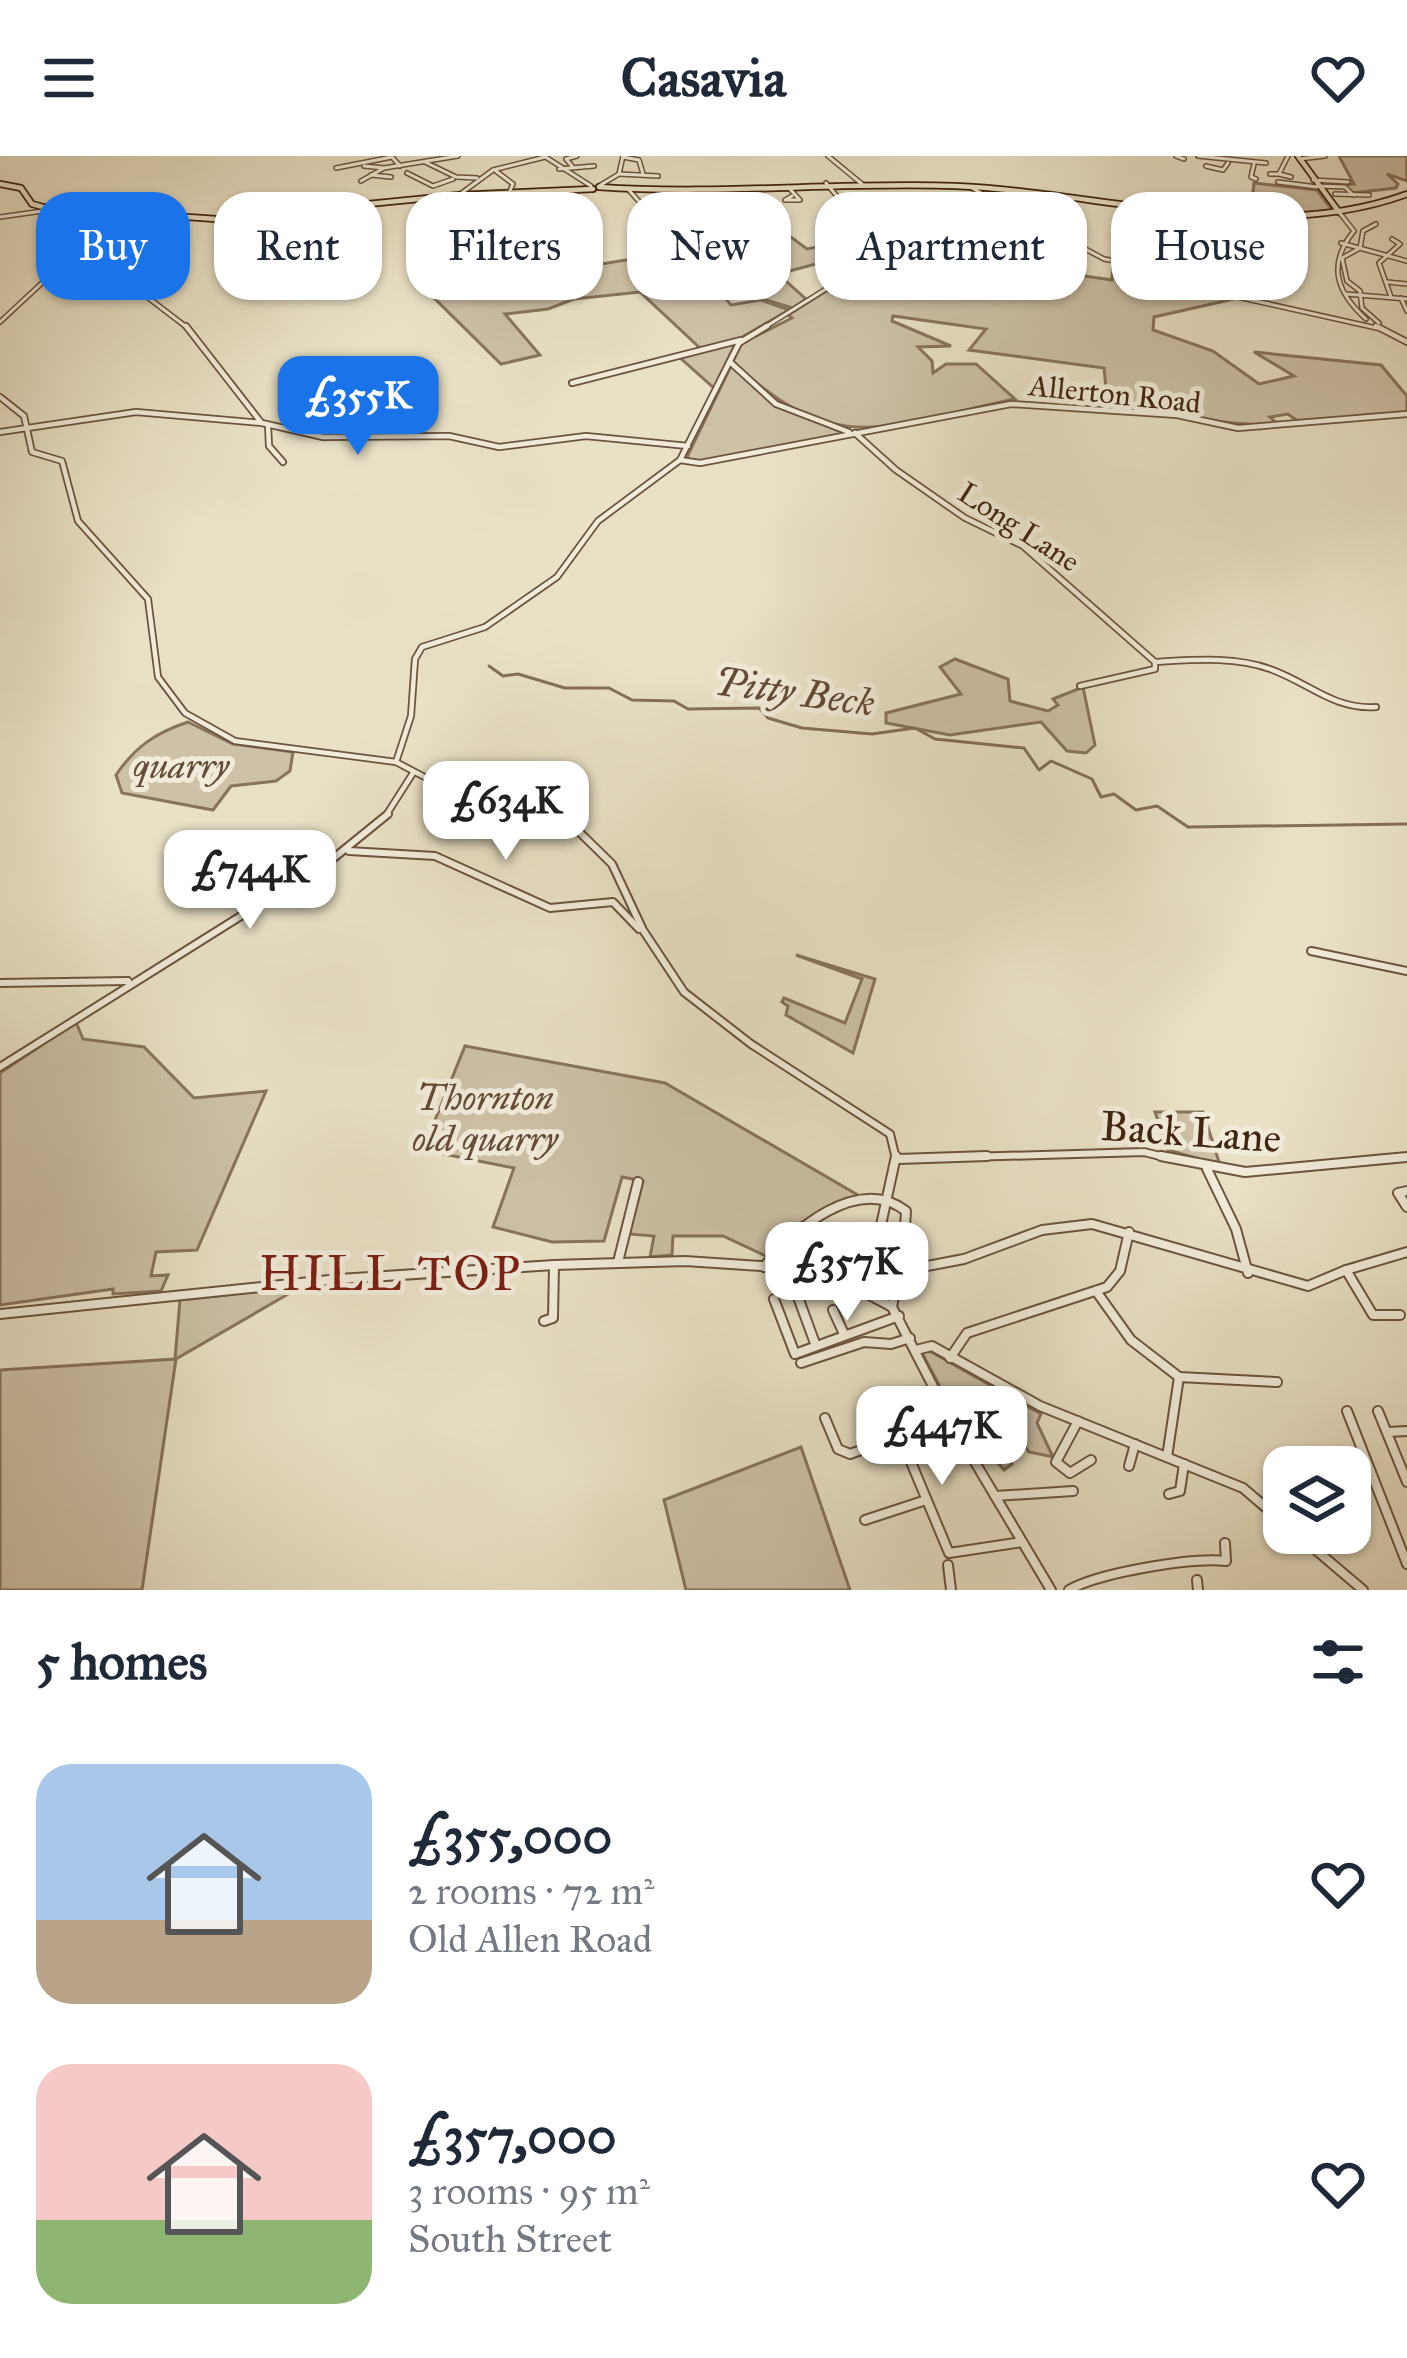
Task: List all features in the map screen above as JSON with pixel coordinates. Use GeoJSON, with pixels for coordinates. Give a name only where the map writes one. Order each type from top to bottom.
{"type":"FeatureCollection","features":[{"type":"Feature","properties":{"kind":"main road"},"geometry":{"type":"LineString","coordinates":[[1299,157],[1339,212]]}},
{"type":"Feature","properties":{"kind":"main road"},"geometry":{"type":"LineString","coordinates":[[540,192],[859,182],[970,188],[1203,212],[1339,212],[1407,194]]}},
{"type":"Feature","properties":{"kind":"main road"},"geometry":{"type":"LineString","coordinates":[[0,184],[21,188],[36,205]]}},
{"type":"Feature","properties":{"kind":"street"},"geometry":{"type":"LineString","coordinates":[[360,182],[384,168],[458,156]]}},
{"type":"Feature","properties":{"kind":"street"},"geometry":{"type":"LineString","coordinates":[[462,192],[493,170],[544,156],[572,177],[603,187],[620,174],[658,176]]}},
{"type":"Feature","properties":{"kind":"street"},"geometry":{"type":"LineString","coordinates":[[572,166],[566,159],[577,156]]}},
{"type":"Feature","properties":{"kind":"street"},"geometry":{"type":"LineString","coordinates":[[620,174],[623,156],[639,160],[643,174]]}},
{"type":"Feature","properties":{"kind":"street"},"geometry":{"type":"LineString","coordinates":[[828,156],[859,182],[875,181]]}},
{"type":"Feature","properties":{"kind":"street"},"geometry":{"type":"LineString","coordinates":[[1175,156],[1184,159]]}},
{"type":"Feature","properties":{"kind":"street"},"geometry":{"type":"LineString","coordinates":[[1198,156],[1223,171],[1228,163]]}},
{"type":"Feature","properties":{"kind":"street"},"geometry":{"type":"LineString","coordinates":[[1279,175],[1288,156]]}},
{"type":"Feature","properties":{"kind":"street"},"geometry":{"type":"LineString","coordinates":[[336,168],[392,157],[400,166]]}},
{"type":"Feature","properties":{"kind":"street"},"geometry":{"type":"LineString","coordinates":[[1299,157],[1326,157],[1331,164]]}},
{"type":"Feature","properties":{"kind":"street"},"geometry":{"type":"LineString","coordinates":[[425,162],[456,177],[476,180]]}},
{"type":"Feature","properties":{"kind":"street"},"geometry":{"type":"LineString","coordinates":[[1209,163],[1266,163]]}},
{"type":"Feature","properties":{"kind":"street"},"geometry":{"type":"LineString","coordinates":[[1252,178],[1254,164]]}},
{"type":"Feature","properties":{"kind":"street"},"geometry":{"type":"LineString","coordinates":[[364,166],[384,168]]}},
{"type":"Feature","properties":{"kind":"street"},"geometry":{"type":"LineString","coordinates":[[560,169],[594,166]]}},
{"type":"Feature","properties":{"kind":"street"},"geometry":{"type":"LineString","coordinates":[[493,170],[513,184],[509,192]]}},
{"type":"Feature","properties":{"kind":"street"},"geometry":{"type":"LineString","coordinates":[[407,173],[433,186],[456,177]]}},
{"type":"Feature","properties":{"kind":"street"},"geometry":{"type":"LineString","coordinates":[[1270,174],[1292,177]]}},
{"type":"Feature","properties":{"kind":"street"},"geometry":{"type":"LineString","coordinates":[[369,175],[392,177]]}},
{"type":"Feature","properties":{"kind":"street"},"geometry":{"type":"LineString","coordinates":[[572,177],[589,175]]}},
{"type":"Feature","properties":{"kind":"street"},"geometry":{"type":"LineString","coordinates":[[1279,182],[1348,182]]}},
{"type":"Feature","properties":{"kind":"street"},"geometry":{"type":"LineString","coordinates":[[572,383],[745,340],[877,257],[872,237],[826,183]]}},
{"type":"Feature","properties":{"kind":"street"},"geometry":{"type":"LineString","coordinates":[[1316,184],[1369,195]]}},
{"type":"Feature","properties":{"kind":"street"},"geometry":{"type":"LineString","coordinates":[[788,185],[792,196]]}},
{"type":"Feature","properties":{"kind":"street"},"geometry":{"type":"LineString","coordinates":[[970,188],[1104,259],[1154,268],[1202,289],[1374,325],[1407,339]]}},
{"type":"Feature","properties":{"kind":"street"},"geometry":{"type":"LineString","coordinates":[[628,189],[631,192]]}},
{"type":"Feature","properties":{"kind":"street"},"geometry":{"type":"LineString","coordinates":[[462,192],[477,190]]}},
{"type":"Feature","properties":{"kind":"street"},"geometry":{"type":"LineString","coordinates":[[1325,197],[1334,190]]}},
{"type":"Feature","properties":{"kind":"street"},"geometry":{"type":"LineString","coordinates":[[0,217],[36,212]]}},
{"type":"Feature","properties":{"kind":"street"},"geometry":{"type":"LineString","coordinates":[[1339,212],[1354,231],[1341,243],[1333,269],[1346,294],[1374,325]]}},
{"type":"Feature","properties":{"kind":"street"},"geometry":{"type":"LineString","coordinates":[[1376,224],[1364,231],[1360,248],[1342,258],[1342,266],[1370,318],[1407,339]]}},
{"type":"Feature","properties":{"kind":"street"},"geometry":{"type":"LineString","coordinates":[[1390,297],[1379,263],[1400,244],[1395,240]]}},
{"type":"Feature","properties":{"kind":"street"},"geometry":{"type":"LineString","coordinates":[[1341,243],[1407,261]]}},
{"type":"Feature","properties":{"kind":"street"},"geometry":{"type":"LineString","coordinates":[[1386,282],[1407,284]]}},
{"type":"Feature","properties":{"kind":"street"},"geometry":{"type":"LineString","coordinates":[[0,322],[36,289]]}},
{"type":"Feature","properties":{"kind":"street"},"geometry":{"type":"LineString","coordinates":[[1346,294],[1404,298],[1407,311]]}},
{"type":"Feature","properties":{"kind":"street"},"geometry":{"type":"LineString","coordinates":[[149,300],[202,343],[220,376],[265,424],[269,446],[283,462]]}},
{"type":"Feature","properties":{"kind":"street"},"geometry":{"type":"LineString","coordinates":[[396,762],[411,716],[415,659],[428,643],[485,626],[546,585],[598,521],[680,460],[745,340]]}},
{"type":"Feature","properties":{"kind":"street"},"geometry":{"type":"LineString","coordinates":[[730,362],[776,404],[854,433]]}},
{"type":"Feature","properties":{"kind":"street"},"geometry":{"type":"LineString","coordinates":[[0,397],[24,416],[32,452],[64,465],[78,521],[148,599],[158,677],[185,713],[235,741],[396,762],[434,782],[516,793],[562,811],[612,864],[643,930],[684,992],[751,1044],[884,1129],[898,1159],[881,1229],[896,1273],[896,1311],[950,1418],[1051,1590]]}},
{"type":"Feature","properties":{"kind":"street","name":"Allerton Road"},"geometry":{"type":"LineString","coordinates":[[680,460],[700,464],[854,433],[927,424],[1011,404],[1177,416],[1238,428],[1407,414]]}},
{"type":"Feature","properties":{"kind":"street"},"geometry":{"type":"LineString","coordinates":[[0,432],[136,412],[265,424],[323,437],[449,436],[500,447],[586,436],[688,446]]}},
{"type":"Feature","properties":{"kind":"street","name":"Long Lane"},"geometry":{"type":"LineString","coordinates":[[854,433],[896,470],[965,518],[1023,546],[1155,662]]}},
{"type":"Feature","properties":{"kind":"street"},"geometry":{"type":"LineString","coordinates":[[1080,686],[1155,670],[1155,662],[1210,658],[1261,665],[1350,709],[1376,707]]}},
{"type":"Feature","properties":{"kind":"street"},"geometry":{"type":"LineString","coordinates":[[0,1067],[349,850],[402,795],[412,773]]}},
{"type":"Feature","properties":{"kind":"street"},"geometry":{"type":"LineString","coordinates":[[349,850],[435,856],[550,908],[614,902],[643,930]]}},
{"type":"Feature","properties":{"kind":"street"},"geometry":{"type":"LineString","coordinates":[[1311,951],[1407,971]]}},
{"type":"Feature","properties":{"kind":"street"},"geometry":{"type":"LineString","coordinates":[[0,983],[132,981]]}},
{"type":"Feature","properties":{"kind":"street"},"geometry":{"type":"LineString","coordinates":[[107,983],[108,997]]}},
{"type":"Feature","properties":{"kind":"street","name":"Back Lane"},"geometry":{"type":"LineString","coordinates":[[898,1159],[1144,1151],[1207,1169],[1270,1171],[1407,1157]]}},
{"type":"Feature","properties":{"kind":"street"},"geometry":{"type":"LineString","coordinates":[[1207,1169],[1236,1229],[1249,1273]]}},
{"type":"Feature","properties":{"kind":"street"},"geometry":{"type":"LineString","coordinates":[[618,1262],[638,1182]]}},
{"type":"Feature","properties":{"kind":"street"},"geometry":{"type":"LineString","coordinates":[[1407,1191],[1398,1193],[1407,1208]]}},
{"type":"Feature","properties":{"kind":"street"},"geometry":{"type":"LineString","coordinates":[[764,1267],[798,1228],[844,1207],[886,1200],[906,1211],[905,1226]]}},
{"type":"Feature","properties":{"kind":"street"},"geometry":{"type":"LineString","coordinates":[[896,1273],[964,1259],[1059,1226],[1092,1224],[1249,1273],[1308,1286],[1407,1252]]}},
{"type":"Feature","properties":{"kind":"street"},"geometry":{"type":"LineString","coordinates":[[950,1358],[967,1333],[1096,1291],[1120,1271],[1129,1232]]}},
{"type":"Feature","properties":{"kind":"street"},"geometry":{"type":"LineString","coordinates":[[846,1254],[887,1247]]}},
{"type":"Feature","properties":{"kind":"street"},"geometry":{"type":"LineString","coordinates":[[0,1314],[339,1279],[618,1262],[822,1270],[896,1311]]}},
{"type":"Feature","properties":{"kind":"street"},"geometry":{"type":"LineString","coordinates":[[553,1320],[554,1265]]}},
{"type":"Feature","properties":{"kind":"street"},"geometry":{"type":"LineString","coordinates":[[1346,1270],[1373,1315],[1400,1315]]}},
{"type":"Feature","properties":{"kind":"street"},"geometry":{"type":"LineString","coordinates":[[795,1289],[816,1346]]}},
{"type":"Feature","properties":{"kind":"street"},"geometry":{"type":"LineString","coordinates":[[1096,1291],[1110,1320],[1142,1352],[1179,1377],[1277,1382]]}},
{"type":"Feature","properties":{"kind":"street"},"geometry":{"type":"LineString","coordinates":[[774,1300],[798,1359]]}},
{"type":"Feature","properties":{"kind":"street"},"geometry":{"type":"LineString","coordinates":[[833,1310],[845,1335]]}},
{"type":"Feature","properties":{"kind":"street"},"geometry":{"type":"LineString","coordinates":[[798,1359],[816,1346],[896,1311]]}},
{"type":"Feature","properties":{"kind":"street"},"geometry":{"type":"LineString","coordinates":[[798,1359],[864,1342],[890,1344],[910,1338]]}},
{"type":"Feature","properties":{"kind":"street"},"geometry":{"type":"LineString","coordinates":[[916,1350],[932,1346],[1078,1421],[1243,1488],[1263,1505]]}},
{"type":"Feature","properties":{"kind":"street"},"geometry":{"type":"LineString","coordinates":[[1167,1457],[1179,1377]]}},
{"type":"Feature","properties":{"kind":"street"},"geometry":{"type":"LineString","coordinates":[[1348,1411],[1361,1446]]}},
{"type":"Feature","properties":{"kind":"street"},"geometry":{"type":"LineString","coordinates":[[1378,1411],[1407,1482]]}},
{"type":"Feature","properties":{"kind":"street"},"geometry":{"type":"LineString","coordinates":[[825,1418],[838,1449],[850,1454],[950,1418]]}},
{"type":"Feature","properties":{"kind":"street"},"geometry":{"type":"LineString","coordinates":[[1078,1421],[1056,1462],[1070,1473],[1090,1460]]}},
{"type":"Feature","properties":{"kind":"street"},"geometry":{"type":"LineString","coordinates":[[1387,1432],[1407,1431]]}},
{"type":"Feature","properties":{"kind":"street"},"geometry":{"type":"LineString","coordinates":[[903,1443],[948,1559],[951,1590]]}},
{"type":"Feature","properties":{"kind":"street"},"geometry":{"type":"LineString","coordinates":[[1129,1466],[1135,1444]]}},
{"type":"Feature","properties":{"kind":"street"},"geometry":{"type":"LineString","coordinates":[[1169,1494],[1180,1491],[1184,1464]]}},
{"type":"Feature","properties":{"kind":"street"},"geometry":{"type":"LineString","coordinates":[[1371,1473],[1407,1564]]}},
{"type":"Feature","properties":{"kind":"street"},"geometry":{"type":"LineString","coordinates":[[995,1496],[1025,1489],[1047,1498],[1073,1490]]}},
{"type":"Feature","properties":{"kind":"street"},"geometry":{"type":"LineString","coordinates":[[865,1520],[923,1502]]}},
{"type":"Feature","properties":{"kind":"street"},"geometry":{"type":"LineString","coordinates":[[948,1559],[1022,1542]]}},
{"type":"Feature","properties":{"kind":"street"},"geometry":{"type":"LineString","coordinates":[[1070,1590],[1104,1572],[1140,1573],[1189,1555],[1226,1561],[1225,1543]]}},
{"type":"Feature","properties":{"kind":"street"},"geometry":{"type":"LineString","coordinates":[[1321,1554],[1363,1590]]}},
{"type":"Feature","properties":{"kind":"green space"},"geometry":{"type":"Polygon","coordinates":[[[1339,156],[1407,156],[1407,181],[1387,174],[1398,184],[1396,188],[1352,193],[1344,185],[1354,184],[1339,156]]]}},
{"type":"Feature","properties":{"kind":"green space"},"geometry":{"type":"Polygon","coordinates":[[[1254,183],[1317,190],[1333,211],[1308,212],[1308,192],[1253,192],[1254,183]]]}},
{"type":"Feature","properties":{"kind":"green space"},"geometry":{"type":"Polygon","coordinates":[[[791,237],[807,249],[815,247],[815,264],[791,271],[791,237]]]}},
{"type":"Feature","properties":{"kind":"green space"},"geometry":{"type":"Polygon","coordinates":[[[627,260],[627,293],[603,296],[603,264],[627,260]]]}},
{"type":"Feature","properties":{"kind":"green space"},"geometry":{"type":"Polygon","coordinates":[[[1087,276],[1111,280],[1111,300],[1229,300],[1154,317],[1153,330],[1213,351],[1259,384],[1294,376],[1254,352],[1381,365],[1407,396],[1407,412],[1299,422],[1288,414],[1270,417],[1279,425],[1257,425],[1108,408],[1104,368],[969,350],[986,329],[893,316],[892,321],[951,346],[918,347],[932,361],[933,373],[946,364],[976,364],[1015,399],[899,425],[835,424],[803,413],[769,393],[733,361],[742,343],[792,318],[788,315],[815,298],[1087,300],[1087,276]]]}},
{"type":"Feature","properties":{"kind":"green space"},"geometry":{"type":"Polygon","coordinates":[[[791,286],[806,299],[793,308],[766,300],[791,300],[791,286]]]}},
{"type":"Feature","properties":{"kind":"green space"},"geometry":{"type":"Polygon","coordinates":[[[436,300],[571,300],[548,309],[505,314],[540,355],[501,364],[436,300]]]}},
{"type":"Feature","properties":{"kind":"green space"},"geometry":{"type":"Polygon","coordinates":[[[649,300],[727,300],[731,305],[761,300],[789,310],[737,340],[714,388],[678,356],[701,349],[649,300]]]}},
{"type":"Feature","properties":{"kind":"green space"},"geometry":{"type":"Polygon","coordinates":[[[731,366],[775,406],[846,433],[697,462],[686,459],[731,366]]]}},
{"type":"Feature","properties":{"kind":"green space"},"geometry":{"type":"Polygon","coordinates":[[[955,659],[1008,679],[1010,701],[1048,711],[1058,705],[1053,699],[1083,687],[1095,745],[1086,753],[1067,751],[1041,722],[950,735],[886,723],[886,713],[961,694],[940,667],[955,659]]]}},
{"type":"Feature","properties":{"kind":"green space","name":"quarry"},"geometry":{"type":"Polygon","coordinates":[[[188,722],[233,744],[293,752],[290,771],[276,781],[231,786],[213,810],[122,793],[116,775],[131,756],[156,736],[188,722]]]}},
{"type":"Feature","properties":{"kind":"green space"},"geometry":{"type":"Polygon","coordinates":[[[796,955],[875,979],[853,1053],[786,1015],[788,1006],[782,1002],[784,998],[845,1023],[862,979],[796,955]]]}},
{"type":"Feature","properties":{"kind":"green space"},"geometry":{"type":"Polygon","coordinates":[[[76,1022],[83,1039],[144,1047],[194,1098],[266,1091],[197,1250],[156,1252],[151,1276],[168,1275],[161,1291],[113,1294],[113,1289],[0,1305],[0,1073],[76,1022]]]}},
{"type":"Feature","properties":{"kind":"green space","name":"Thornton old quarry"},"geometry":{"type":"Polygon","coordinates":[[[465,1046],[665,1083],[863,1198],[795,1225],[766,1256],[723,1236],[673,1236],[672,1255],[650,1257],[654,1236],[629,1234],[643,1181],[622,1177],[604,1241],[552,1242],[493,1227],[514,1168],[423,1150],[465,1046]]]}},
{"type":"Feature","properties":{"kind":"green space"},"geometry":{"type":"Polygon","coordinates":[[[1155,1112],[1203,1112],[1220,1165],[1168,1150],[1155,1112]]]}},
{"type":"Feature","properties":{"kind":"green space"},"geometry":{"type":"Polygon","coordinates":[[[287,1288],[290,1293],[176,1359],[142,1590],[0,1590],[0,1370],[175,1359],[180,1300],[287,1288]]]}},
{"type":"Feature","properties":{"kind":"green space"},"geometry":{"type":"Polygon","coordinates":[[[926,1349],[1041,1414],[1037,1423],[1053,1457],[1029,1452],[1022,1443],[1008,1448],[1012,1464],[1004,1470],[984,1447],[975,1453],[921,1351],[926,1349]]]}},
{"type":"Feature","properties":{"kind":"green space"},"geometry":{"type":"Polygon","coordinates":[[[801,1447],[850,1590],[686,1590],[664,1500],[801,1447]]]}},
{"type":"Feature","properties":{"kind":"waterway","name":"Pitty Beck"},"geometry":{"type":"LineString","coordinates":[[489,666],[503,676],[518,674],[565,688],[609,688],[632,700],[674,701],[688,709],[759,708],[768,718],[802,728],[872,734],[915,728],[935,739],[1024,748],[1039,770],[1051,761],[1092,779],[1101,797],[1114,794],[1136,810],[1157,806],[1188,827],[1407,824]]}},
{"type":"Feature","properties":{"kind":"district","name":"HILL TOP"},"geometry":{"type":"Point","coordinates":[391,1273]}}]}
